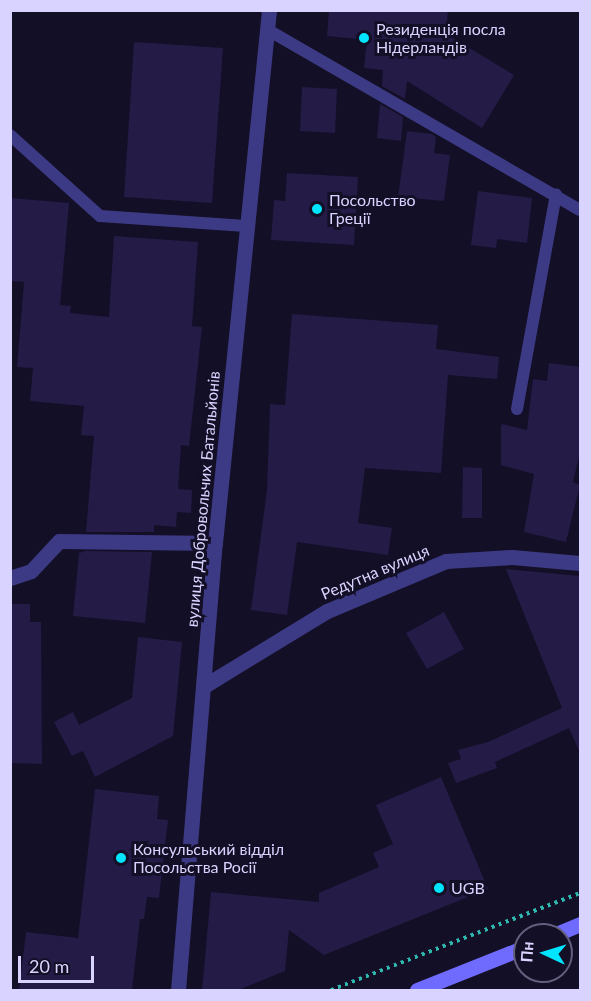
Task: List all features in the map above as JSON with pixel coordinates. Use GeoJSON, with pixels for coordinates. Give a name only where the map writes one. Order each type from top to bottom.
{"type":"FeatureCollection","features":[{"type":"Feature","properties":{"kind":"main road"},"geometry":{"type":"LineString","coordinates":[[417,990],[513,952]]}},
{"type":"Feature","properties":{"kind":"street","name":"вулиця Добровольчих Батальйонів"},"geometry":{"type":"LineString","coordinates":[[178,990],[215,543],[269,10]]}},
{"type":"Feature","properties":{"kind":"street"},"geometry":{"type":"LineString","coordinates":[[10,578],[31,571],[59,541],[215,543]]}},
{"type":"Feature","properties":{"kind":"street","name":"Редутна вулиця"},"geometry":{"type":"LineString","coordinates":[[204,686],[327,610],[446,561],[512,557],[580,563]]}},
{"type":"Feature","properties":{"kind":"lane"},"geometry":{"type":"LineString","coordinates":[[267,30],[580,210]]}},
{"type":"Feature","properties":{"kind":"lane"},"geometry":{"type":"LineString","coordinates":[[10,135],[100,216],[246,226]]}},
{"type":"Feature","properties":{"kind":"lane"},"geometry":{"type":"LineString","coordinates":[[517,409],[556,195]]}},
{"type":"Feature","properties":{"kind":"path"},"geometry":{"type":"LineString","coordinates":[[331,990],[580,893]]}},
{"type":"Feature","properties":{"kind":"building"},"geometry":{"type":"Polygon","coordinates":[[[329,10],[448,10],[446,34],[514,75],[482,128],[407,81],[405,99],[382,86],[383,70],[364,68],[367,40],[327,36],[329,10]]]}},
{"type":"Feature","properties":{"kind":"building"},"geometry":{"type":"Polygon","coordinates":[[[134,42],[223,48],[212,203],[124,197],[134,42]]]}},
{"type":"Feature","properties":{"kind":"building"},"geometry":{"type":"Polygon","coordinates":[[[302,87],[337,89],[335,133],[300,131],[302,87]]]}},
{"type":"Feature","properties":{"kind":"building"},"geometry":{"type":"Polygon","coordinates":[[[380,104],[403,117],[401,141],[377,138],[380,104]]]}},
{"type":"Feature","properties":{"kind":"building"},"geometry":{"type":"Polygon","coordinates":[[[407,131],[432,134],[436,137],[434,153],[450,155],[444,201],[398,197],[407,131]]]}},
{"type":"Feature","properties":{"kind":"building"},"geometry":{"type":"Polygon","coordinates":[[[287,173],[358,177],[354,245],[271,240],[274,200],[285,201],[287,173]]]}},
{"type":"Feature","properties":{"kind":"building"},"geometry":{"type":"Polygon","coordinates":[[[478,191],[532,198],[527,243],[497,239],[496,248],[471,245],[478,191]]]}},
{"type":"Feature","properties":{"kind":"building"},"geometry":{"type":"Polygon","coordinates":[[[10,198],[69,203],[60,305],[71,306],[70,313],[109,317],[114,236],[198,242],[192,326],[202,327],[189,446],[181,445],[178,489],[192,490],[191,513],[177,512],[176,527],[154,525],[154,532],[86,532],[94,436],[81,435],[84,406],[30,401],[33,368],[17,367],[24,282],[10,281],[10,198]]]}},
{"type":"Feature","properties":{"kind":"building"},"geometry":{"type":"Polygon","coordinates":[[[292,314],[438,325],[436,349],[499,357],[497,379],[448,375],[441,473],[365,468],[358,523],[392,528],[388,555],[297,542],[287,615],[251,610],[267,490],[270,404],[285,405],[292,314]]]}},
{"type":"Feature","properties":{"kind":"building"},"geometry":{"type":"Polygon","coordinates":[[[549,363],[580,367],[580,452],[573,482],[580,485],[566,542],[524,532],[534,474],[501,465],[501,424],[527,430],[533,379],[547,381],[549,363]]]}},
{"type":"Feature","properties":{"kind":"building"},"geometry":{"type":"Polygon","coordinates":[[[463,467],[482,468],[482,518],[462,518],[463,467]]]}},
{"type":"Feature","properties":{"kind":"building"},"geometry":{"type":"Polygon","coordinates":[[[85,551],[152,552],[145,623],[73,616],[79,553],[85,551]]]}},
{"type":"Feature","properties":{"kind":"building"},"geometry":{"type":"Polygon","coordinates":[[[506,569],[580,576],[580,753],[569,728],[495,762],[497,768],[456,783],[448,763],[461,759],[458,750],[488,742],[562,708],[506,569]]]}},
{"type":"Feature","properties":{"kind":"building"},"geometry":{"type":"Polygon","coordinates":[[[10,604],[30,604],[30,622],[41,622],[42,764],[10,763],[10,604]]]}},
{"type":"Feature","properties":{"kind":"building"},"geometry":{"type":"Polygon","coordinates":[[[444,612],[464,649],[427,669],[406,633],[444,612]]]}},
{"type":"Feature","properties":{"kind":"building"},"geometry":{"type":"Polygon","coordinates":[[[138,637],[182,642],[173,736],[95,777],[83,751],[72,756],[54,722],[73,712],[79,725],[132,698],[138,637]]]}},
{"type":"Feature","properties":{"kind":"building"},"geometry":{"type":"Polygon","coordinates":[[[441,777],[488,889],[324,955],[289,930],[285,971],[238,990],[202,990],[211,892],[319,902],[319,893],[379,867],[373,853],[393,844],[376,805],[441,777]]]}},
{"type":"Feature","properties":{"kind":"building"},"geometry":{"type":"Polygon","coordinates":[[[95,789],[159,796],[157,819],[168,820],[159,898],[147,897],[144,919],[140,919],[132,990],[19,990],[26,932],[78,938],[95,789]]]}},
{"type":"Feature","properties":{"kind":"place","name":"Резиденція посла Нідерландів"},"geometry":{"type":"Point","coordinates":[364,38]}},
{"type":"Feature","properties":{"kind":"place","name":"Посольство Греції"},"geometry":{"type":"Point","coordinates":[317,209]}},
{"type":"Feature","properties":{"kind":"place","name":"Консульський відділ Посольства Росії"},"geometry":{"type":"Point","coordinates":[121,858]}},
{"type":"Feature","properties":{"kind":"place","name":"UGB"},"geometry":{"type":"Point","coordinates":[439,888]}}]}
